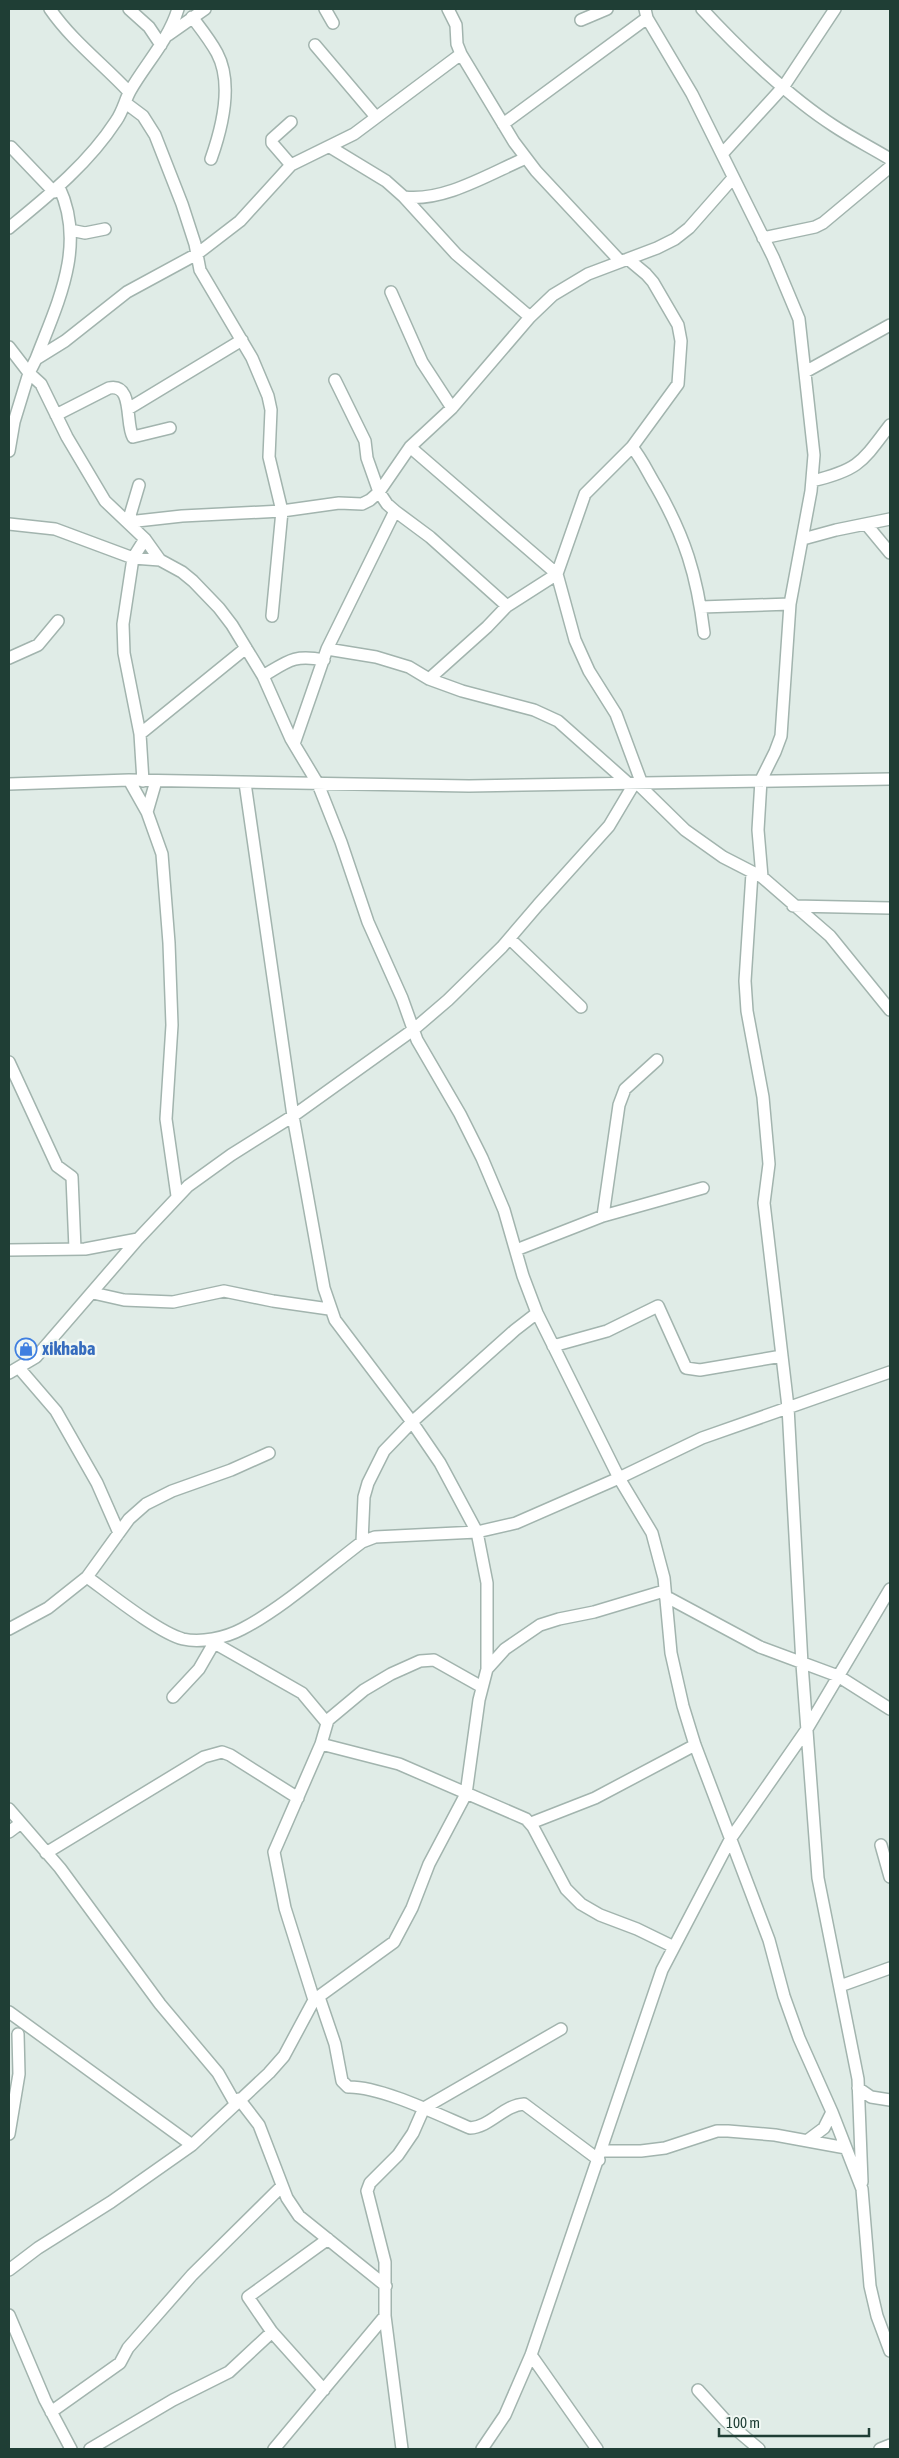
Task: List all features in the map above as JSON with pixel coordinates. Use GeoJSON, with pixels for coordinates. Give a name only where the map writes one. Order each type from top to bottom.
{"type":"FeatureCollection","features":[{"type":"Feature","properties":{"kind":"street"},"geometry":{"type":"LineString","coordinates":[[50,9],[70,36],[100,62],[155,135],[182,204],[200,270],[242,340],[268,396],[271,410],[268,457],[282,511],[272,616]]}},
{"type":"Feature","properties":{"kind":"street"},"geometry":{"type":"LineString","coordinates":[[129,9],[149,27],[161,45]]}},
{"type":"Feature","properties":{"kind":"street"},"geometry":{"type":"LineString","coordinates":[[168,35],[205,9]]}},
{"type":"Feature","properties":{"kind":"street"},"geometry":{"type":"LineString","coordinates":[[325,9],[333,23]]}},
{"type":"Feature","properties":{"kind":"street"},"geometry":{"type":"LineString","coordinates":[[119,1533],[96,1483],[56,1412],[14,1370],[36,1357],[177,1196],[231,1155],[293,1116],[413,1030],[448,1000],[510,939],[538,904],[609,826],[636,784],[616,714],[589,671],[576,640],[558,574],[585,494],[632,447],[678,384],[681,341],[675,319],[653,282],[646,274],[624,260],[526,158],[461,54],[457,44],[456,25],[448,9]]}},
{"type":"Feature","properties":{"kind":"street"},"geometry":{"type":"LineString","coordinates":[[581,20],[607,9]]}},
{"type":"Feature","properties":{"kind":"street"},"geometry":{"type":"LineString","coordinates":[[702,9],[726,35],[799,100],[834,126],[890,159]]}},
{"type":"Feature","properties":{"kind":"street"},"geometry":{"type":"LineString","coordinates":[[722,154],[784,86],[835,9]]}},
{"type":"Feature","properties":{"kind":"street"},"geometry":{"type":"LineString","coordinates":[[9,228],[56,190],[95,150],[168,35],[178,10],[190,19],[217,53],[222,65],[223,112],[217,141],[211,158]]}},
{"type":"Feature","properties":{"kind":"street"},"geometry":{"type":"LineString","coordinates":[[503,124],[646,14],[692,94],[763,238],[800,319],[814,455],[812,481],[790,604],[780,736],[775,752],[761,780],[757,875],[745,981],[747,1011],[763,1097],[769,1164],[764,1202],[788,1407],[802,1664],[818,1878],[858,2088],[862,2189],[870,2286],[877,2316],[890,2351]]}},
{"type":"Feature","properties":{"kind":"street"},"geometry":{"type":"LineString","coordinates":[[315,45],[376,117]]}},
{"type":"Feature","properties":{"kind":"street"},"geometry":{"type":"LineString","coordinates":[[36,359],[65,341],[127,292],[197,254],[240,221],[290,165],[354,134],[461,54]]}},
{"type":"Feature","properties":{"kind":"street"},"geometry":{"type":"LineString","coordinates":[[290,165],[272,139],[291,122]]}},
{"type":"Feature","properties":{"kind":"street"},"geometry":{"type":"LineString","coordinates":[[330,147],[386,181],[404,197],[456,254],[530,317]]}},
{"type":"Feature","properties":{"kind":"street"},"geometry":{"type":"LineString","coordinates":[[9,450],[14,422],[29,373],[64,289],[70,230],[67,204],[56,190],[11,148]]}},
{"type":"Feature","properties":{"kind":"street"},"geometry":{"type":"LineString","coordinates":[[404,197],[420,199],[443,194],[526,158]]}},
{"type":"Feature","properties":{"kind":"street"},"geometry":{"type":"LineString","coordinates":[[763,238],[815,228],[890,168]]}},
{"type":"Feature","properties":{"kind":"street"},"geometry":{"type":"LineString","coordinates":[[128,522],[182,516],[282,511],[339,503],[362,504],[379,492],[410,447],[452,408],[530,317],[553,295],[573,282],[657,248],[682,233],[733,178]]}},
{"type":"Feature","properties":{"kind":"street"},"geometry":{"type":"LineString","coordinates":[[70,230],[85,233],[105,229]]}},
{"type":"Feature","properties":{"kind":"street"},"geometry":{"type":"LineString","coordinates":[[391,292],[422,362],[452,408]]}},
{"type":"Feature","properties":{"kind":"street"},"geometry":{"type":"LineString","coordinates":[[805,372],[890,325]]}},
{"type":"Feature","properties":{"kind":"street"},"geometry":{"type":"LineString","coordinates":[[128,409],[242,340]]}},
{"type":"Feature","properties":{"kind":"street"},"geometry":{"type":"LineString","coordinates":[[9,347],[29,373],[41,384],[56,415],[105,501],[145,539],[160,560]]}},
{"type":"Feature","properties":{"kind":"street"},"geometry":{"type":"LineString","coordinates":[[335,380],[365,441],[367,458],[379,492],[387,504],[430,537],[507,606]]}},
{"type":"Feature","properties":{"kind":"street"},"geometry":{"type":"LineString","coordinates":[[56,415],[116,387],[121,389],[128,409],[133,437],[170,428]]}},
{"type":"Feature","properties":{"kind":"street"},"geometry":{"type":"LineString","coordinates":[[812,481],[849,470],[870,452],[890,425]]}},
{"type":"Feature","properties":{"kind":"street"},"geometry":{"type":"LineString","coordinates":[[410,447],[558,574]]}},
{"type":"Feature","properties":{"kind":"street"},"geometry":{"type":"LineString","coordinates":[[632,447],[644,463],[678,528],[689,554],[701,607],[704,633]]}},
{"type":"Feature","properties":{"kind":"street"},"geometry":{"type":"LineString","coordinates":[[128,522],[139,486]]}},
{"type":"Feature","properties":{"kind":"street"},"geometry":{"type":"LineString","coordinates":[[294,744],[327,649],[395,511]]}},
{"type":"Feature","properties":{"kind":"street"},"geometry":{"type":"LineString","coordinates":[[803,539],[890,519]]}},
{"type":"Feature","properties":{"kind":"street"},"geometry":{"type":"LineString","coordinates":[[9,524],[55,529],[132,558],[160,560],[182,572],[193,581],[232,625],[263,676],[294,744],[318,784],[342,842],[368,922],[402,998],[413,1030],[460,1114],[482,1158],[504,1210],[537,1313],[619,1478],[652,1533],[664,1578],[671,1653],[683,1706],[695,1745],[769,1940],[784,1996],[798,2038],[832,2112],[862,2189]]}},
{"type":"Feature","properties":{"kind":"street"},"geometry":{"type":"LineString","coordinates":[[866,524],[890,553]]}},
{"type":"Feature","properties":{"kind":"street"},"geometry":{"type":"LineString","coordinates":[[143,781],[140,734],[123,637],[127,585],[132,558],[145,539]]}},
{"type":"Feature","properties":{"kind":"street"},"geometry":{"type":"LineString","coordinates":[[429,679],[487,627],[507,606],[558,574]]}},
{"type":"Feature","properties":{"kind":"street"},"geometry":{"type":"LineString","coordinates":[[701,607],[790,604]]}},
{"type":"Feature","properties":{"kind":"street"},"geometry":{"type":"LineString","coordinates":[[9,658],[38,645],[58,621]]}},
{"type":"Feature","properties":{"kind":"street"},"geometry":{"type":"LineString","coordinates":[[140,734],[246,648]]}},
{"type":"Feature","properties":{"kind":"street"},"geometry":{"type":"LineString","coordinates":[[327,649],[376,657],[409,667],[429,679],[462,691],[534,710],[558,721],[636,784],[684,830],[702,844],[757,875],[837,943],[890,1010]]}},
{"type":"Feature","properties":{"kind":"street"},"geometry":{"type":"LineString","coordinates":[[263,676],[289,660],[305,656],[324,660]]}},
{"type":"Feature","properties":{"kind":"street"},"geometry":{"type":"LineString","coordinates":[[9,784],[129,780],[469,786],[890,779]]}},
{"type":"Feature","properties":{"kind":"street"},"geometry":{"type":"LineString","coordinates":[[129,780],[147,812],[162,854],[167,906],[172,1025],[166,1119],[177,1196]]}},
{"type":"Feature","properties":{"kind":"street"},"geometry":{"type":"LineString","coordinates":[[147,812],[156,781]]}},
{"type":"Feature","properties":{"kind":"street"},"geometry":{"type":"LineString","coordinates":[[9,2270],[38,2248],[111,2202],[192,2145],[269,2073],[284,2056],[316,1999],[394,1942],[412,1908],[429,1864],[466,1794],[482,1687],[487,1669],[486,1583],[477,1532],[440,1464],[412,1422],[334,1320],[330,1308],[320,1269],[293,1116],[245,783]]}},
{"type":"Feature","properties":{"kind":"street"},"geometry":{"type":"LineString","coordinates":[[793,906],[890,908]]}},
{"type":"Feature","properties":{"kind":"street"},"geometry":{"type":"LineString","coordinates":[[510,939],[581,1007]]}},
{"type":"Feature","properties":{"kind":"street"},"geometry":{"type":"LineString","coordinates":[[603,1216],[619,1105],[625,1089],[657,1060]]}},
{"type":"Feature","properties":{"kind":"street"},"geometry":{"type":"LineString","coordinates":[[9,1062],[57,1166],[72,1177],[75,1249]]}},
{"type":"Feature","properties":{"kind":"street"},"geometry":{"type":"LineString","coordinates":[[516,1250],[603,1216],[703,1188]]}},
{"type":"Feature","properties":{"kind":"street"},"geometry":{"type":"LineString","coordinates":[[9,1250],[75,1249],[111,1245],[138,1239]]}},
{"type":"Feature","properties":{"kind":"street"},"geometry":{"type":"LineString","coordinates":[[111,1245],[124,1258]]}},
{"type":"Feature","properties":{"kind":"street"},"geometry":{"type":"LineString","coordinates":[[93,1293],[124,1300],[173,1302],[224,1291],[273,1301],[330,1308]]}},
{"type":"Feature","properties":{"kind":"street"},"geometry":{"type":"LineString","coordinates":[[553,1346],[607,1331],[658,1306],[686,1368],[700,1370],[782,1356]]}},
{"type":"Feature","properties":{"kind":"street"},"geometry":{"type":"LineString","coordinates":[[362,1542],[364,1497],[368,1483],[384,1451],[412,1422],[515,1330],[537,1313]]}},
{"type":"Feature","properties":{"kind":"street"},"geometry":{"type":"LineString","coordinates":[[173,1696],[199,1669],[212,1641],[240,1630],[270,1611],[362,1542],[374,1537],[391,1535],[477,1532],[516,1523],[619,1478],[692,1442],[890,1372]]}},
{"type":"Feature","properties":{"kind":"street"},"geometry":{"type":"LineString","coordinates":[[9,1629],[48,1608],[87,1578],[129,1519],[146,1504],[172,1491],[231,1470],[269,1453]]}},
{"type":"Feature","properties":{"kind":"street"},"geometry":{"type":"LineString","coordinates":[[87,1578],[161,1628],[182,1638],[212,1641],[302,1693],[327,1723]]}},
{"type":"Feature","properties":{"kind":"street"},"geometry":{"type":"LineString","coordinates":[[482,2449],[505,2415],[532,2355],[662,1970],[731,1838],[807,1729],[890,1589]]}},
{"type":"Feature","properties":{"kind":"street"},"geometry":{"type":"LineString","coordinates":[[487,1669],[505,1649],[540,1625],[665,1593],[760,1647],[838,1676],[890,1709]]}},
{"type":"Feature","properties":{"kind":"street"},"geometry":{"type":"LineString","coordinates":[[482,1687],[434,1660],[420,1661],[391,1674],[364,1690],[330,1718],[327,1723],[321,1744],[276,1846],[274,1860],[285,1908],[316,1999],[330,2026],[338,2068],[345,2085],[366,2089],[424,2108],[470,2128],[477,2128],[513,2107],[524,2104],[601,2155],[619,2151],[665,2148],[717,2131],[776,2135],[846,2148]]}},
{"type":"Feature","properties":{"kind":"street"},"geometry":{"type":"LineString","coordinates":[[321,1744],[399,1764],[512,1812],[531,1823],[566,1889],[581,1904],[600,1915],[637,1928],[674,1947]]}},
{"type":"Feature","properties":{"kind":"street"},"geometry":{"type":"LineString","coordinates":[[531,1823],[595,1798],[695,1745]]}},
{"type":"Feature","properties":{"kind":"street"},"geometry":{"type":"LineString","coordinates":[[46,1853],[204,1757],[216,1753],[230,1755],[298,1798]]}},
{"type":"Feature","properties":{"kind":"street"},"geometry":{"type":"LineString","coordinates":[[9,1809],[83,1897],[165,2010],[218,2073],[237,2101],[259,2125],[287,2198],[299,2216],[386,2286]]}},
{"type":"Feature","properties":{"kind":"street"},"geometry":{"type":"LineString","coordinates":[[9,1832],[21,1824]]}},
{"type":"Feature","properties":{"kind":"street"},"geometry":{"type":"LineString","coordinates":[[881,1845],[890,1877]]}},
{"type":"Feature","properties":{"kind":"street"},"geometry":{"type":"LineString","coordinates":[[840,1986],[890,1968]]}},
{"type":"Feature","properties":{"kind":"street"},"geometry":{"type":"LineString","coordinates":[[9,2012],[192,2145]]}},
{"type":"Feature","properties":{"kind":"street"},"geometry":{"type":"LineString","coordinates":[[9,2134],[19,2074],[13,2037],[29,2026]]}},
{"type":"Feature","properties":{"kind":"street"},"geometry":{"type":"LineString","coordinates":[[402,2449],[385,2316],[385,2262],[367,2191],[370,2183],[398,2155],[424,2108],[561,2029]]}},
{"type":"Feature","properties":{"kind":"street"},"geometry":{"type":"LineString","coordinates":[[858,2088],[871,2096],[890,2100]]}},
{"type":"Feature","properties":{"kind":"street"},"geometry":{"type":"LineString","coordinates":[[858,2105],[871,2096]]}},
{"type":"Feature","properties":{"kind":"street"},"geometry":{"type":"LineString","coordinates":[[808,2140],[824,2128],[832,2112]]}},
{"type":"Feature","properties":{"kind":"street"},"geometry":{"type":"LineString","coordinates":[[606,2138],[619,2151]]}},
{"type":"Feature","properties":{"kind":"street"},"geometry":{"type":"LineString","coordinates":[[51,2412],[120,2363],[128,2348],[192,2276],[282,2186]]}},
{"type":"Feature","properties":{"kind":"street"},"geometry":{"type":"LineString","coordinates":[[324,2390],[272,2332],[248,2297],[328,2239]]}},
{"type":"Feature","properties":{"kind":"street"},"geometry":{"type":"LineString","coordinates":[[9,2315],[51,2412],[71,2449]]}},
{"type":"Feature","properties":{"kind":"street"},"geometry":{"type":"LineString","coordinates":[[274,2449],[385,2316]]}},
{"type":"Feature","properties":{"kind":"street"},"geometry":{"type":"LineString","coordinates":[[90,2449],[181,2396],[229,2372],[272,2332]]}},
{"type":"Feature","properties":{"kind":"street"},"geometry":{"type":"LineString","coordinates":[[532,2355],[597,2449]]}},
{"type":"Feature","properties":{"kind":"street"},"geometry":{"type":"LineString","coordinates":[[698,2390],[726,2421],[760,2449]]}},
{"type":"Feature","properties":{"kind":"street"},"geometry":{"type":"LineString","coordinates":[[880,2449],[890,2445]]}},
{"type":"Feature","properties":{"kind":"place","name":"xikhaba"},"geometry":{"type":"Point","coordinates":[26,1349]}}]}
